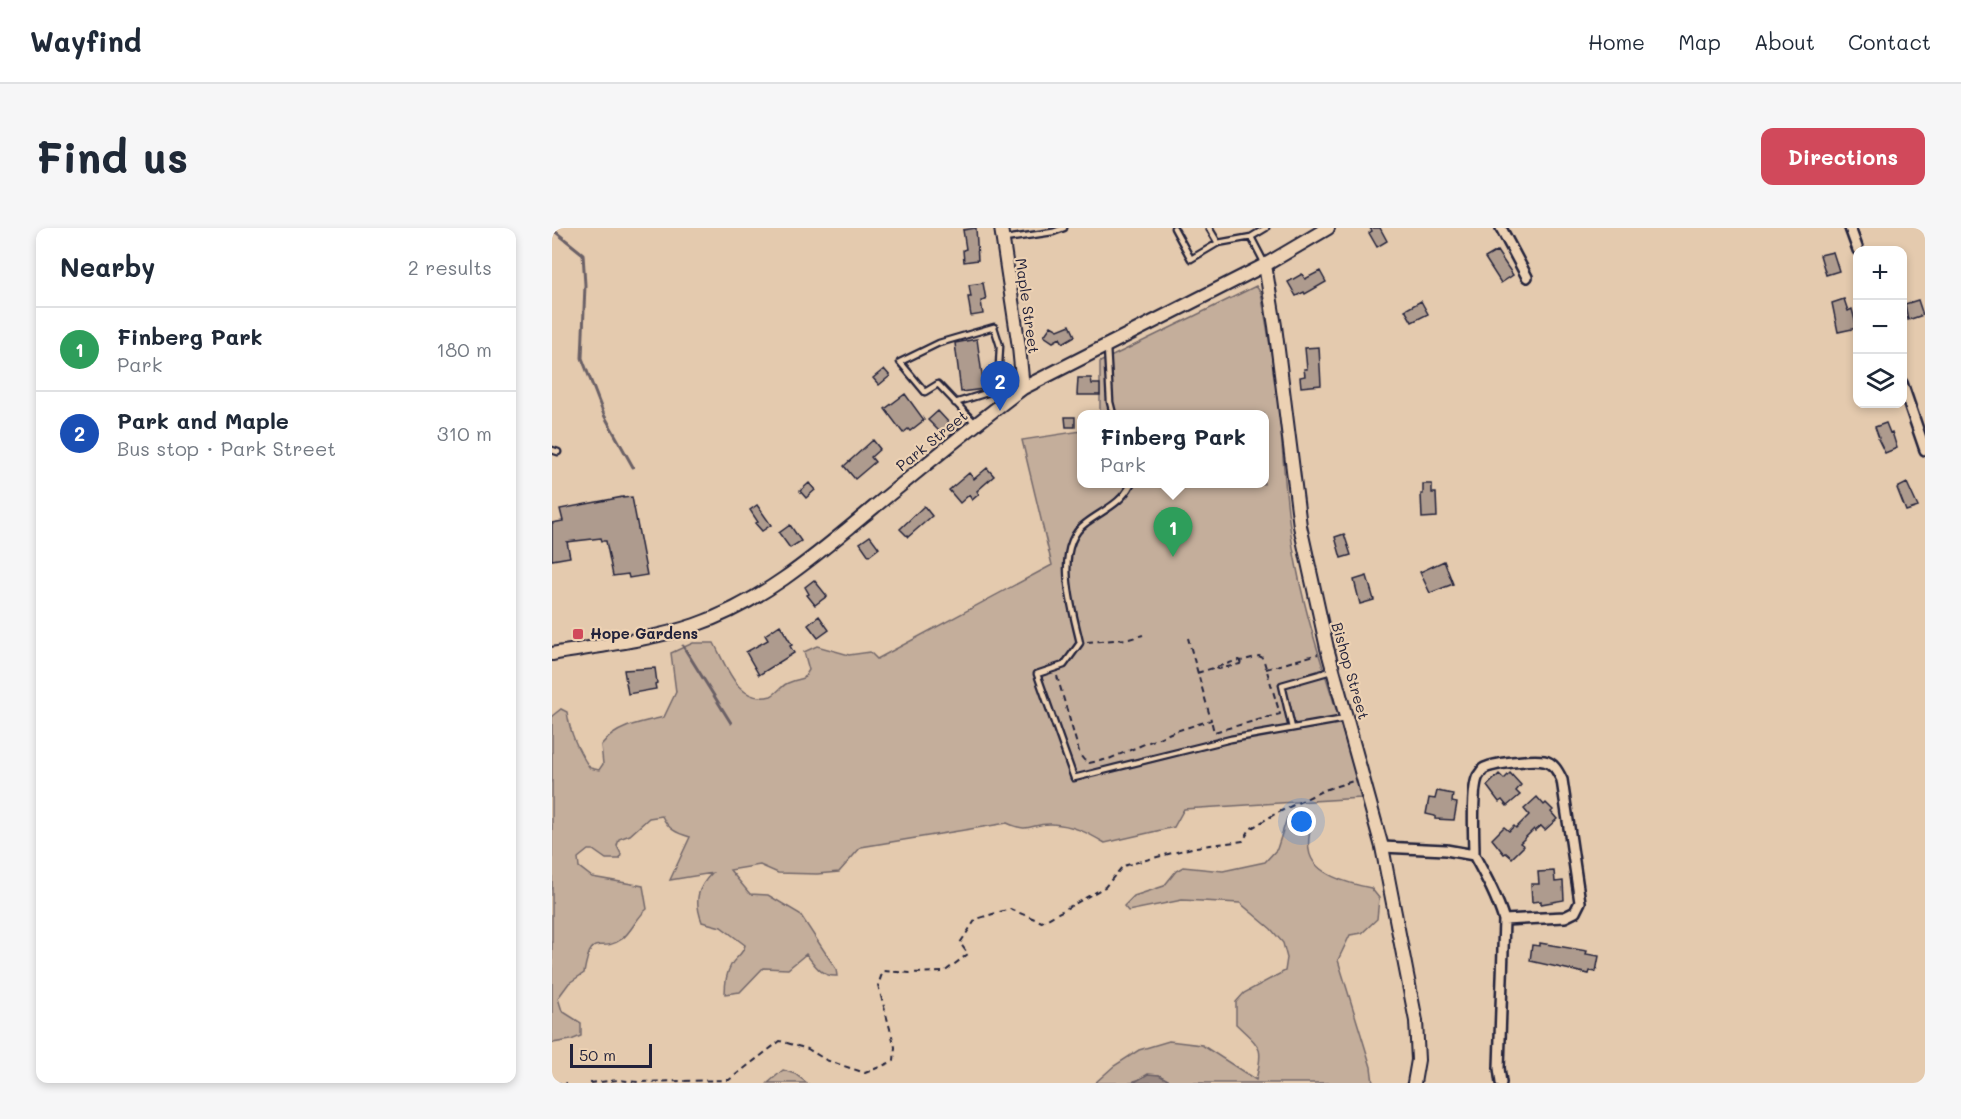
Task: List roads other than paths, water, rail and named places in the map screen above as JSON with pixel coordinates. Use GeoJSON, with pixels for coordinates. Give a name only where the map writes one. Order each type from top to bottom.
{"type":"FeatureCollection","features":[{"type":"Feature","properties":{"kind":"main road","name":"Park Street"},"geometry":{"type":"LineString","coordinates":[[552,654],[695,625],[737,607],[776,584],[843,534],[1023,388],[1265,265],[1328,228]]}},
{"type":"Feature","properties":{"kind":"main road","name":"Maple Street"},"geometry":{"type":"LineString","coordinates":[[1002,234],[1023,388]]}},
{"type":"Feature","properties":{"kind":"main road","name":"Bishop Street"},"geometry":{"type":"LineString","coordinates":[[1265,265],[1275,326],[1300,526],[1319,616],[1382,846],[1416,1021],[1418,1060],[1414,1083]]}},
{"type":"Feature","properties":{"kind":"street"},"geometry":{"type":"LineString","coordinates":[[1501,228],[1527,277]]}},
{"type":"Feature","properties":{"kind":"street"},"geometry":{"type":"LineString","coordinates":[[1850,228],[1857,246]]}},
{"type":"Feature","properties":{"kind":"street"},"geometry":{"type":"LineString","coordinates":[[1907,398],[1925,450]]}},
{"type":"Feature","properties":{"kind":"street"},"geometry":{"type":"LineString","coordinates":[[1501,1083],[1499,1068],[1504,920],[1498,901],[1474,855],[1474,791],[1477,778],[1483,769],[1496,765],[1545,761],[1556,768],[1562,780],[1580,902],[1575,912],[1565,917],[1504,920]]}},
{"type":"Feature","properties":{"kind":"street"},"geometry":{"type":"LineString","coordinates":[[1382,846],[1446,850],[1474,855]]}},
{"type":"Feature","properties":{"kind":"lane"},"geometry":{"type":"LineString","coordinates":[[1002,234],[1053,232],[1064,228]]}},
{"type":"Feature","properties":{"kind":"lane"},"geometry":{"type":"LineString","coordinates":[[1174,228],[1191,259],[1218,243],[1251,237],[1266,228]]}},
{"type":"Feature","properties":{"kind":"lane"},"geometry":{"type":"LineString","coordinates":[[1209,228],[1218,243]]}},
{"type":"Feature","properties":{"kind":"lane"},"geometry":{"type":"LineString","coordinates":[[1251,237],[1265,265]]}},
{"type":"Feature","properties":{"kind":"lane"},"geometry":{"type":"LineString","coordinates":[[955,403],[990,392],[998,385],[1000,346],[994,327],[939,343],[900,362],[925,392],[938,384],[955,403],[976,424]]}},
{"type":"Feature","properties":{"kind":"lane"},"geometry":{"type":"LineString","coordinates":[[1106,345],[1113,410]]}},
{"type":"Feature","properties":{"kind":"lane"},"geometry":{"type":"LineString","coordinates":[[552,450],[558,452]]}},
{"type":"Feature","properties":{"kind":"lane"},"geometry":{"type":"LineString","coordinates":[[1128,488],[1124,496],[1115,504],[1081,526],[1072,543],[1068,562],[1067,588],[1080,643],[1064,665],[1037,674],[1074,778],[1178,750],[1347,719]]}},
{"type":"Feature","properties":{"kind":"lane"},"geometry":{"type":"LineString","coordinates":[[1292,728],[1282,685],[1333,670]]}},
{"type":"Feature","properties":{"kind":"waterway"},"geometry":{"type":"LineString","coordinates":[[552,229],[583,254],[585,285],[582,358],[604,415],[633,467]]}},
{"type":"Feature","properties":{"kind":"waterway"},"geometry":{"type":"LineString","coordinates":[[683,646],[731,723]]}},
{"type":"Feature","properties":{"kind":"place","name":"Park and Maple"},"geometry":{"type":"Point","coordinates":[1000,411]}},
{"type":"Feature","properties":{"kind":"place","name":"Finberg Park"},"geometry":{"type":"Point","coordinates":[1173,557]}},
{"type":"Feature","properties":{"kind":"place","name":"Hope Gardens"},"geometry":{"type":"Point","coordinates":[578,634]}}]}
